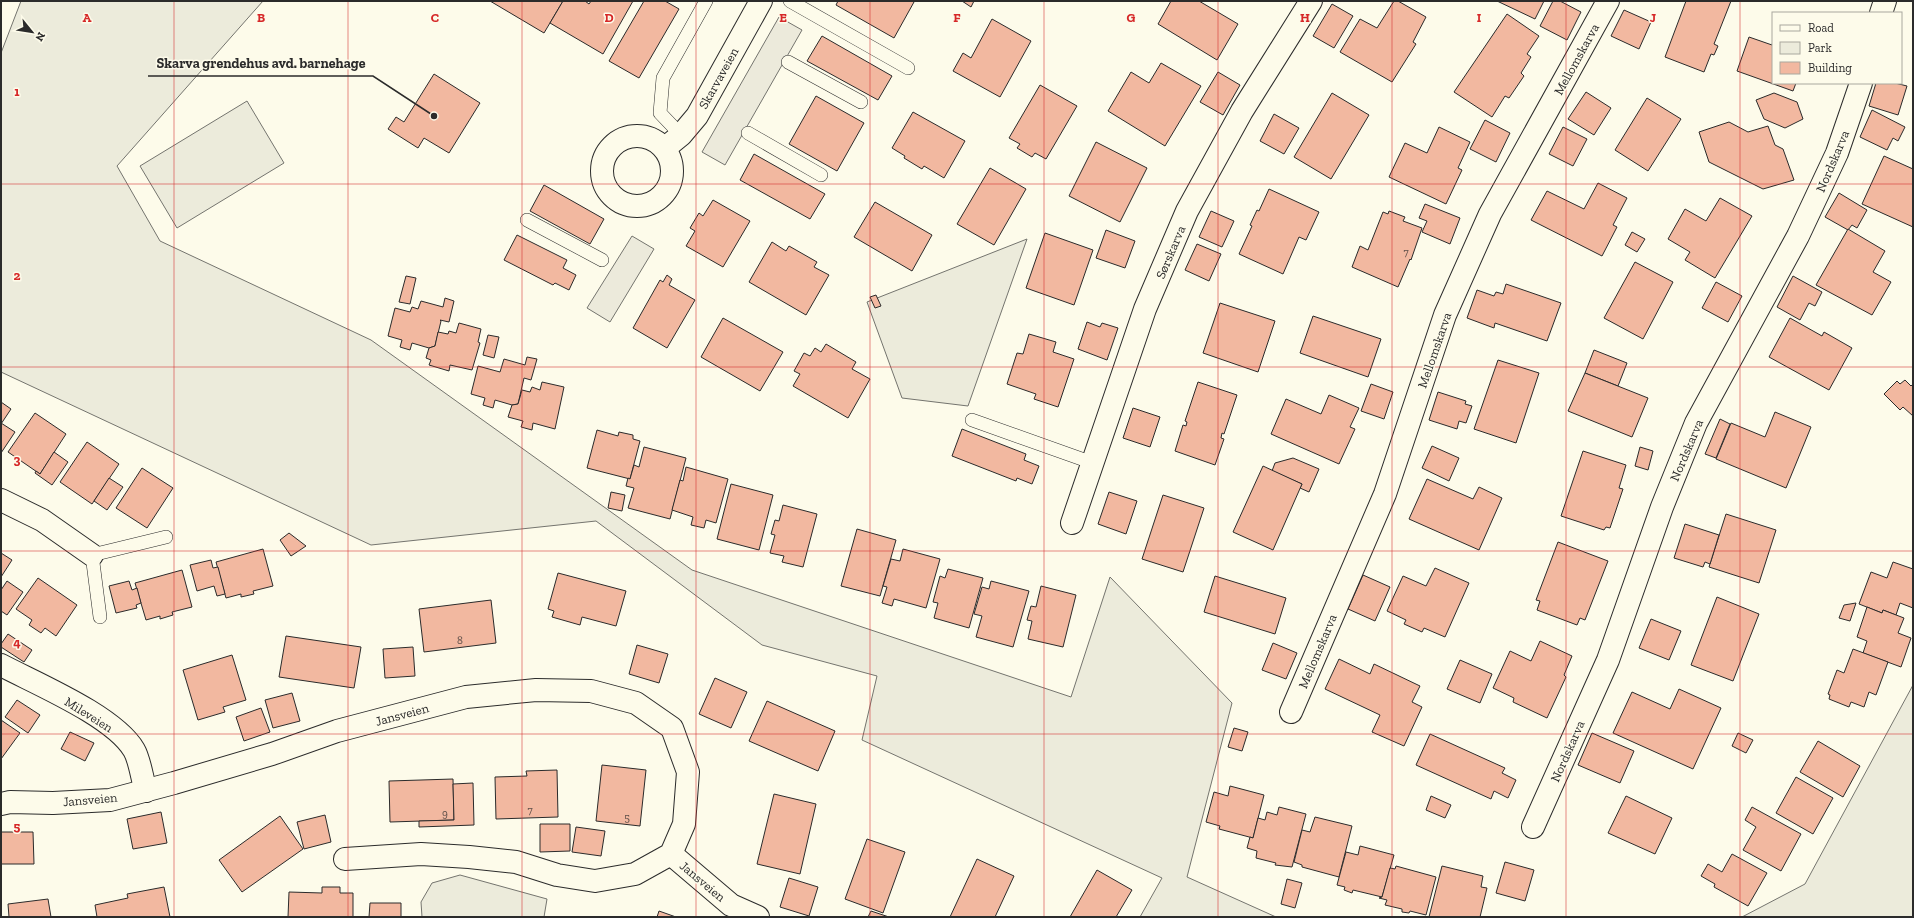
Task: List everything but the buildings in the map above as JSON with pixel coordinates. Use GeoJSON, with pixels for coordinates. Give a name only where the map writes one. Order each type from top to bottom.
{"type":"FeatureCollection","features":[{"type":"Feature","properties":{"kind":"street","name":"Skarvaveien"},"geometry":{"type":"LineString","coordinates":[[673,142],[697,116],[760,1]]}},
{"type":"Feature","properties":{"kind":"street","name":"Sørskarva"},"geometry":{"type":"LineString","coordinates":[[1072,524],[1145,309],[1187,211],[1242,111],[1311,1]]}},
{"type":"Feature","properties":{"kind":"street","name":"Mellomskarva"},"geometry":{"type":"LineString","coordinates":[[1291,712],[1385,494],[1445,315],[1490,214],[1608,1]]}},
{"type":"Feature","properties":{"kind":"street"},"geometry":{"type":"LineString","coordinates":[[1881,12],[1884,1]]}},
{"type":"Feature","properties":{"kind":"street","name":"Nordskarva"},"geometry":{"type":"LineString","coordinates":[[1533,827],[1608,660],[1662,507],[1696,423],[1798,236],[1837,153],[1861,84]]}},
{"type":"Feature","properties":{"kind":"street"},"geometry":{"type":"LineString","coordinates":[[1,500],[42,520],[92,555]]}},
{"type":"Feature","properties":{"kind":"street","name":"Mileveien"},"geometry":{"type":"LineString","coordinates":[[1,665],[81,706],[115,730],[134,750],[146,791]]}},
{"type":"Feature","properties":{"kind":"street","name":"Jansveien"},"geometry":{"type":"LineString","coordinates":[[1,804],[10,802],[53,803],[110,800],[272,754],[337,731],[466,697],[536,690],[591,691],[636,703],[672,728],[688,772],[684,824],[671,854],[635,874],[595,881],[556,876],[516,862],[469,857],[421,854],[345,859]]}},
{"type":"Feature","properties":{"kind":"street","name":"Jansveien"},"geometry":{"type":"LineString","coordinates":[[671,854],[731,905],[758,917]]}},
{"type":"Feature","properties":{"kind":"lane"},"geometry":{"type":"LineString","coordinates":[[673,142],[660,113],[663,78],[706,1]]}},
{"type":"Feature","properties":{"kind":"lane"},"geometry":{"type":"LineString","coordinates":[[790,1],[908,68]]}},
{"type":"Feature","properties":{"kind":"lane"},"geometry":{"type":"LineString","coordinates":[[788,62],[861,102]]}},
{"type":"Feature","properties":{"kind":"lane"},"geometry":{"type":"LineString","coordinates":[[748,133],[821,174]]}},
{"type":"Feature","properties":{"kind":"lane"},"geometry":{"type":"LineString","coordinates":[[526,220],[602,260]]}},
{"type":"Feature","properties":{"kind":"lane"},"geometry":{"type":"LineString","coordinates":[[972,420],[1093,463]]}},
{"type":"Feature","properties":{"kind":"lane"},"geometry":{"type":"LineString","coordinates":[[100,617],[92,555],[166,537]]}},
{"type":"Feature","properties":{"kind":"green space"},"geometry":{"type":"Polygon","coordinates":[[[21,1],[263,1],[117,166],[160,241],[371,340],[692,570],[1071,697],[1110,577],[1232,703],[1187,877],[1276,917],[1140,917],[1162,878],[862,740],[877,676],[762,645],[596,521],[371,545],[1,372],[1,53],[21,1]]]}},
{"type":"Feature","properties":{"kind":"green space"},"geometry":{"type":"Polygon","coordinates":[[[247,101],[284,163],[177,228],[140,166],[247,101]]]}},
{"type":"Feature","properties":{"kind":"green space"},"geometry":{"type":"Polygon","coordinates":[[[1027,239],[968,406],[902,398],[867,302],[1027,239]]]}},
{"type":"Feature","properties":{"kind":"green space"},"geometry":{"type":"Polygon","coordinates":[[[1913,685],[1913,917],[1742,917],[1805,884],[1913,685]]]}},
{"type":"Feature","properties":{"kind":"green space"},"geometry":{"type":"Polygon","coordinates":[[[460,875],[547,899],[544,917],[422,917],[421,902],[432,883],[460,875]]]}},
{"type":"Feature","properties":{"kind":"shaded area"},"geometry":{"type":"Polygon","coordinates":[[[779,17],[802,30],[725,165],[702,152],[779,17]]]}},
{"type":"Feature","properties":{"kind":"shaded area"},"geometry":{"type":"Polygon","coordinates":[[[632,236],[654,249],[610,322],[587,308],[632,236]]]}},
{"type":"Feature","properties":{"kind":"place","name":"Skarva grendehus avd. barnehage"},"geometry":{"type":"Point","coordinates":[434,116]}}]}
